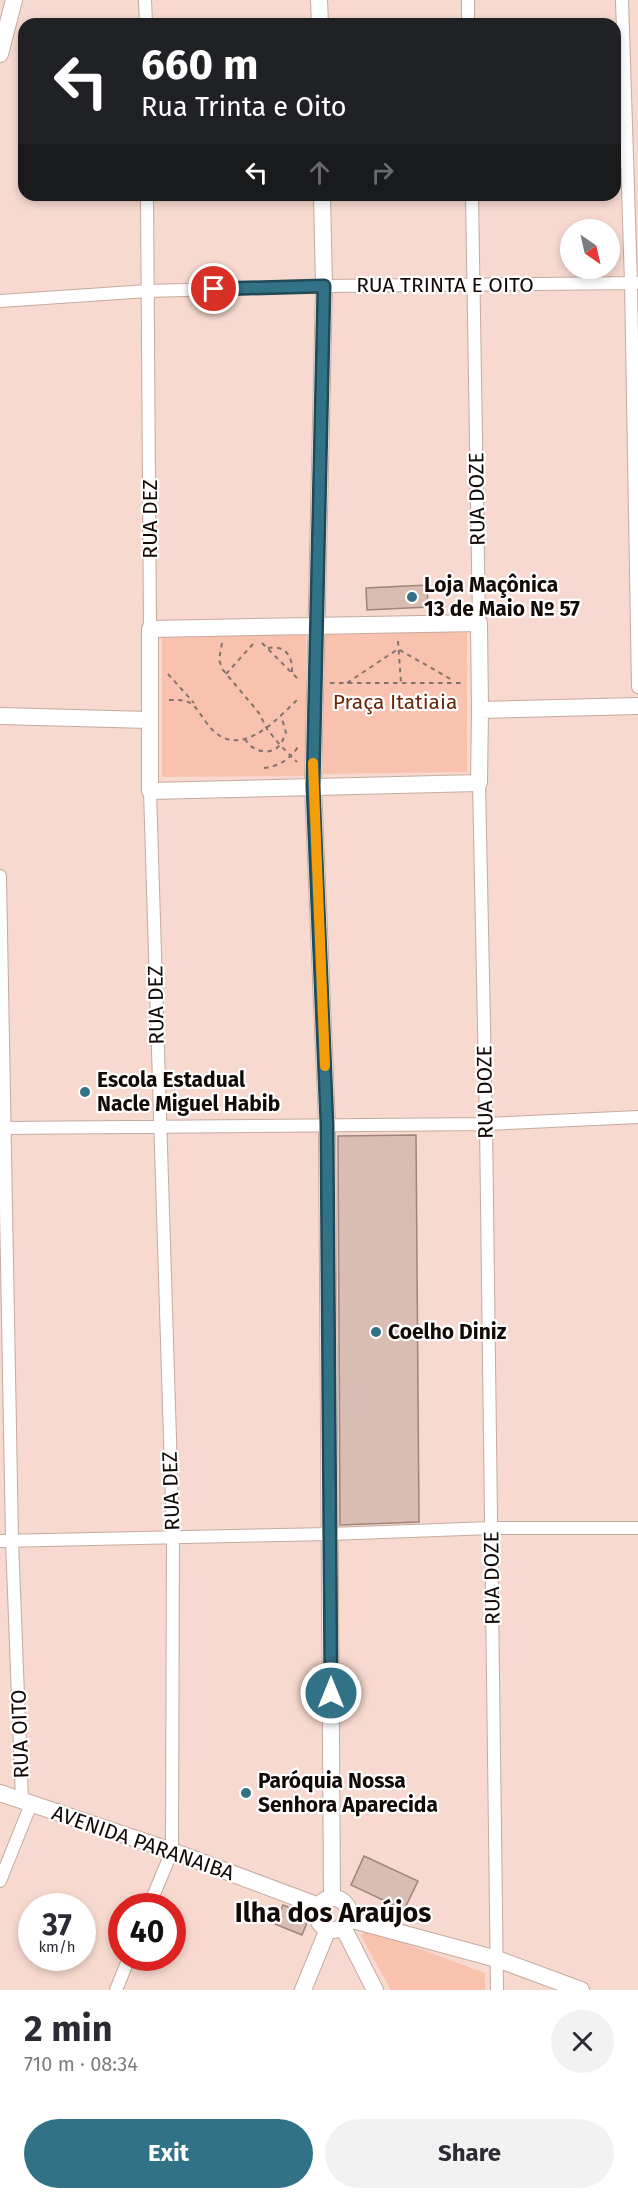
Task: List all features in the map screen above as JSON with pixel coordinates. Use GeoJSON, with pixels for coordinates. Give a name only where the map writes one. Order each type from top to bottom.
{"type":"FeatureCollection","features":[{"type":"Feature","properties":{"kind":"street"},"geometry":{"type":"LineString","coordinates":[[0,54],[14,0]]}},
{"type":"Feature","properties":{"kind":"street"},"geometry":{"type":"LineString","coordinates":[[146,0],[146,18]]}},
{"type":"Feature","properties":{"kind":"street"},"geometry":{"type":"LineString","coordinates":[[319,0],[320,18]]}},
{"type":"Feature","properties":{"kind":"street"},"geometry":{"type":"LineString","coordinates":[[468,0],[468,18]]}},
{"type":"Feature","properties":{"kind":"street"},"geometry":{"type":"LineString","coordinates":[[622,0],[634,283],[638,687]]}},
{"type":"Feature","properties":{"kind":"street","name":"RUA DEZ"},"geometry":{"type":"LineString","coordinates":[[147,201],[150,790],[173,1536],[172,1851]]}},
{"type":"Feature","properties":{"kind":"street"},"geometry":{"type":"LineString","coordinates":[[322,201],[324,286],[316,626],[309,683],[327,1124],[330,1534],[325,1902],[317,1917],[323,1927],[340,1925],[497,1959],[581,1990]]}},
{"type":"Feature","properties":{"kind":"street","name":"RUA DOZE"},"geometry":{"type":"LineString","coordinates":[[472,201],[497,1990]]}},
{"type":"Feature","properties":{"kind":"street","name":"RUA TRINTA E OITO"},"geometry":{"type":"LineString","coordinates":[[0,301],[148,291],[324,286],[634,283]]}},
{"type":"Feature","properties":{"kind":"street"},"geometry":{"type":"LineString","coordinates":[[150,628],[479,623]]}},
{"type":"Feature","properties":{"kind":"street"},"geometry":{"type":"LineString","coordinates":[[480,710],[638,706]]}},
{"type":"Feature","properties":{"kind":"street"},"geometry":{"type":"LineString","coordinates":[[0,716],[149,720]]}},
{"type":"Feature","properties":{"kind":"street"},"geometry":{"type":"LineString","coordinates":[[150,790],[479,783]]}},
{"type":"Feature","properties":{"kind":"street","name":"RUA OITO"},"geometry":{"type":"LineString","coordinates":[[0,876],[6,1541],[27,1802]]}},
{"type":"Feature","properties":{"kind":"street"},"geometry":{"type":"LineString","coordinates":[[3,1128],[486,1124],[638,1117]]}},
{"type":"Feature","properties":{"kind":"street"},"geometry":{"type":"LineString","coordinates":[[6,1541],[330,1534],[492,1527],[638,1528]]}},
{"type":"Feature","properties":{"kind":"street","name":"AVENIDA PARANAIBA"},"geometry":{"type":"LineString","coordinates":[[0,1793],[325,1902]]}},
{"type":"Feature","properties":{"kind":"street"},"geometry":{"type":"LineString","coordinates":[[0,1881],[27,1802]]}},
{"type":"Feature","properties":{"kind":"street"},"geometry":{"type":"LineString","coordinates":[[154,1893],[172,1851]]}},
{"type":"Feature","properties":{"kind":"street"},"geometry":{"type":"LineString","coordinates":[[303,1990],[349,1908],[338,1898],[325,1902]]}},
{"type":"Feature","properties":{"kind":"street"},"geometry":{"type":"LineString","coordinates":[[340,1925],[375,1990]]}},
{"type":"Feature","properties":{"kind":"street"},"geometry":{"type":"LineString","coordinates":[[116,1990],[124,1971]]}},
{"type":"Feature","properties":{"kind":"path"},"geometry":{"type":"LineString","coordinates":[[396,625],[401,683]]}},
{"type":"Feature","properties":{"kind":"path"},"geometry":{"type":"LineString","coordinates":[[223,639],[219,660],[226,674],[259,713],[267,729],[280,745],[303,768]]}},
{"type":"Feature","properties":{"kind":"path"},"geometry":{"type":"LineString","coordinates":[[226,674],[258,639],[292,672],[309,683],[480,683]]}},
{"type":"Feature","properties":{"kind":"path"},"geometry":{"type":"LineString","coordinates":[[267,648],[285,650],[291,661],[292,672]]}},
{"type":"Feature","properties":{"kind":"path"},"geometry":{"type":"LineString","coordinates":[[347,683],[398,649]]}},
{"type":"Feature","properties":{"kind":"path"},"geometry":{"type":"LineString","coordinates":[[398,649],[457,683]]}},
{"type":"Feature","properties":{"kind":"path"},"geometry":{"type":"LineString","coordinates":[[168,674],[196,705],[213,730],[230,739],[254,737],[267,729],[303,695]]}},
{"type":"Feature","properties":{"kind":"path"},"geometry":{"type":"LineString","coordinates":[[169,700],[182,699],[196,705]]}},
{"type":"Feature","properties":{"kind":"path"},"geometry":{"type":"LineString","coordinates":[[245,739],[249,746],[264,752],[280,745],[286,733],[281,715]]}},
{"type":"Feature","properties":{"kind":"path"},"geometry":{"type":"LineString","coordinates":[[264,768],[274,766],[292,756],[301,742]]}},
{"type":"Feature","properties":{"kind":"green space","name":"Praça Itatiaia"},"geometry":{"type":"Polygon","coordinates":[[[467,630],[467,772],[323,774],[322,631],[467,630]]]}},
{"type":"Feature","properties":{"kind":"green space","name":"Praça Itatiaia"},"geometry":{"type":"Polygon","coordinates":[[[306,634],[306,776],[162,777],[162,635],[306,634]]]}},
{"type":"Feature","properties":{"kind":"green space"},"geometry":{"type":"Polygon","coordinates":[[[366,1929],[485,1973],[485,1990],[391,1990],[361,1936],[366,1929]]]}},
{"type":"Feature","properties":{"kind":"building"},"geometry":{"type":"Polygon","coordinates":[[[427,585],[428,607],[367,610],[366,588],[427,585]]]}},
{"type":"Feature","properties":{"kind":"building","name":"Coelho Diniz"},"geometry":{"type":"Polygon","coordinates":[[[416,1135],[419,1522],[340,1525],[338,1136],[416,1135]]]}},
{"type":"Feature","properties":{"kind":"building"},"geometry":{"type":"Polygon","coordinates":[[[364,1856],[418,1881],[404,1910],[351,1885],[364,1856]]]}},
{"type":"Feature","properties":{"kind":"building"},"geometry":{"type":"Polygon","coordinates":[[[283,1905],[310,1915],[302,1935],[275,1924],[283,1905]]]}},
{"type":"Feature","properties":{"kind":"slow traffic"},"geometry":{"type":"LineString","coordinates":[[313,763],[325,1066]]}},
{"type":"Feature","properties":{"kind":"place","name":"Loja Maçônica 13 de Maio Nº 57"},"geometry":{"type":"Point","coordinates":[412,597]}},
{"type":"Feature","properties":{"kind":"place","name":"Escola Estadual Nacle Miguel Habib"},"geometry":{"type":"Point","coordinates":[85,1092]}},
{"type":"Feature","properties":{"kind":"place","name":"Coelho Diniz"},"geometry":{"type":"Point","coordinates":[376,1332]}},
{"type":"Feature","properties":{"kind":"place","name":"Paróquia Nossa Senhora Aparecida"},"geometry":{"type":"Point","coordinates":[246,1793]}},
{"type":"Feature","properties":{"kind":"district","name":"Ilha dos Araújos"},"geometry":{"type":"Point","coordinates":[333,1913]}},
{"type":"Feature","properties":{"kind":"route"},"geometry":{"type":"LineString","coordinates":[[214,289],[324,286],[313,786],[327,1124],[331,1693]]}}]}
